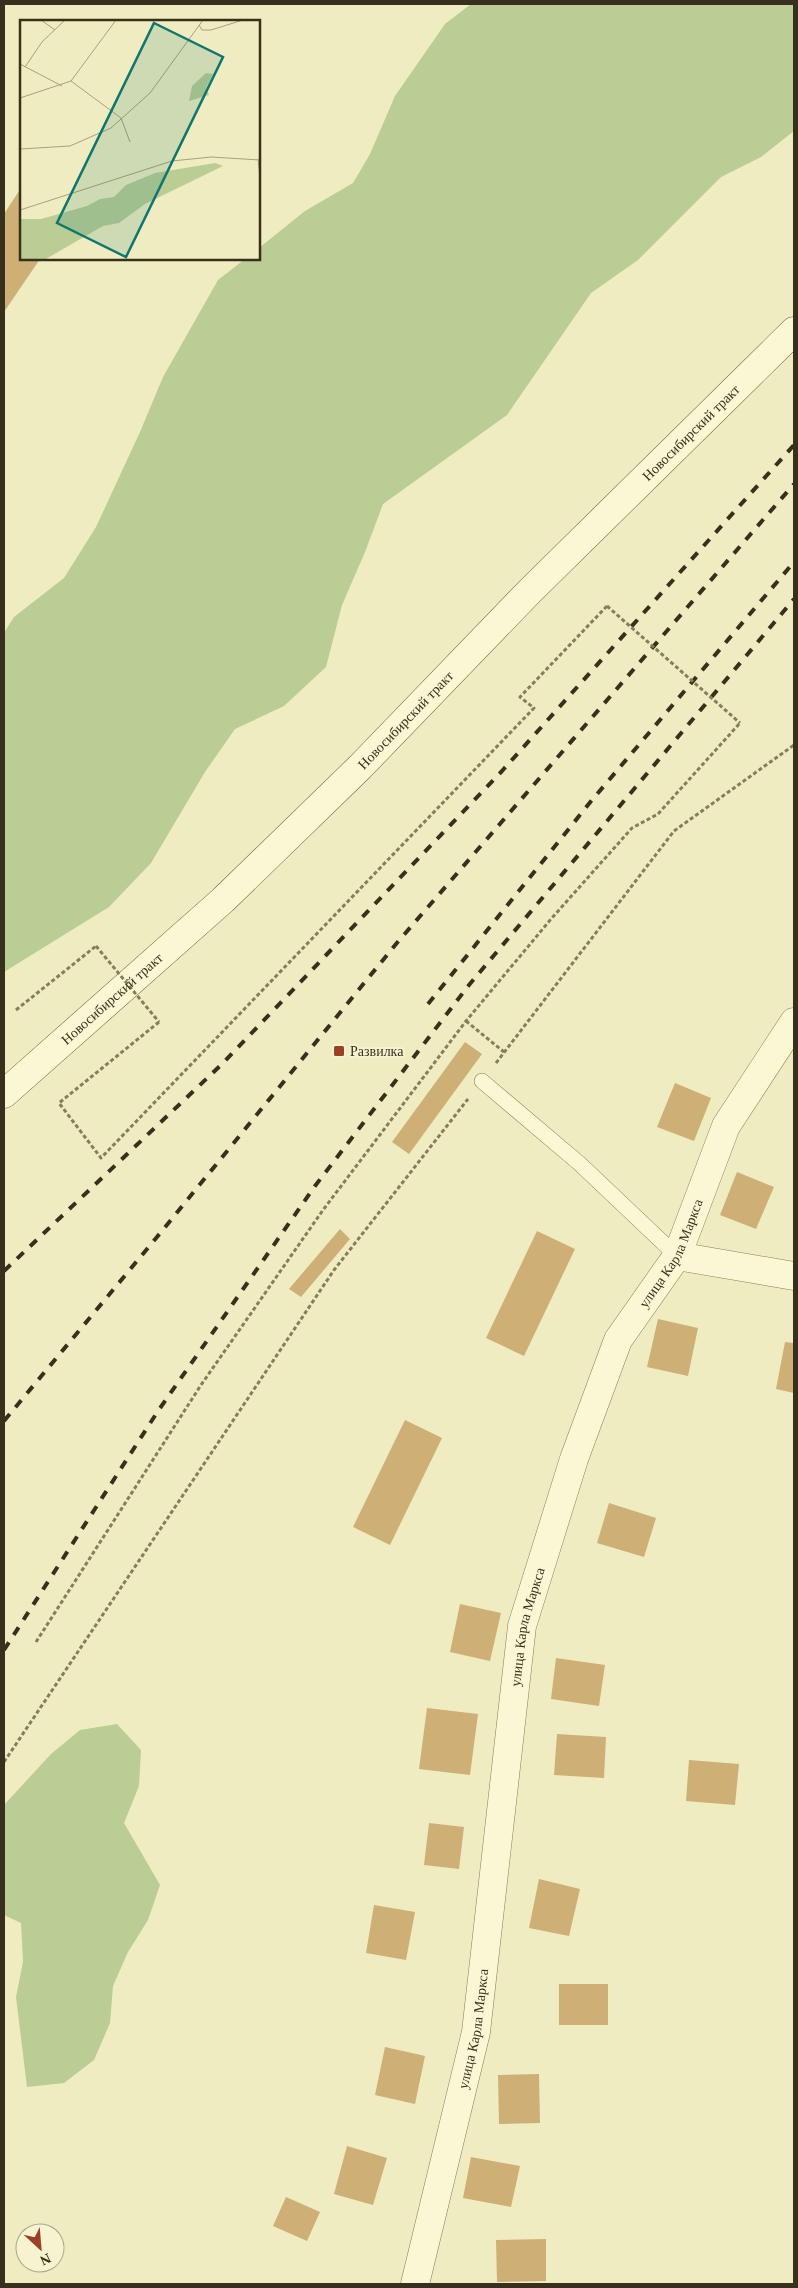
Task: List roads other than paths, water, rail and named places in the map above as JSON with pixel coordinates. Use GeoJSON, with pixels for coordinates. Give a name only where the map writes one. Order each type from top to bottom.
{"type":"FeatureCollection","features":[{"type":"Feature","properties":{"kind":"street","name":"Новосибирский тракт"},"geometry":{"type":"LineString","coordinates":[[4,1094],[223,900],[360,766],[536,586],[794,331]]}},
{"type":"Feature","properties":{"kind":"street","name":"улица Карла Маркса"},"geometry":{"type":"LineString","coordinates":[[415,2284],[476,2032],[522,1626],[574,1459],[618,1340],[677,1256],[726,1126],[794,1022]]}},
{"type":"Feature","properties":{"kind":"street"},"geometry":{"type":"LineString","coordinates":[[677,1256],[794,1276]]}},
{"type":"Feature","properties":{"kind":"lane"},"geometry":{"type":"LineString","coordinates":[[482,1081],[580,1164],[677,1256]]}},
{"type":"Feature","properties":{"kind":"railway"},"geometry":{"type":"LineString","coordinates":[[4,1271],[222,1064],[502,771],[794,445]]}},
{"type":"Feature","properties":{"kind":"railway"},"geometry":{"type":"LineString","coordinates":[[4,1421],[396,944],[794,484]]}},
{"type":"Feature","properties":{"kind":"railway"},"geometry":{"type":"LineString","coordinates":[[428,1004],[592,800],[794,562]]}},
{"type":"Feature","properties":{"kind":"railway"},"geometry":{"type":"LineString","coordinates":[[4,1650],[158,1411],[315,1186],[469,985],[794,599]]}},
{"type":"Feature","properties":{"kind":"place","name":"Развилка"},"geometry":{"type":"Point","coordinates":[339,1051]}}]}
